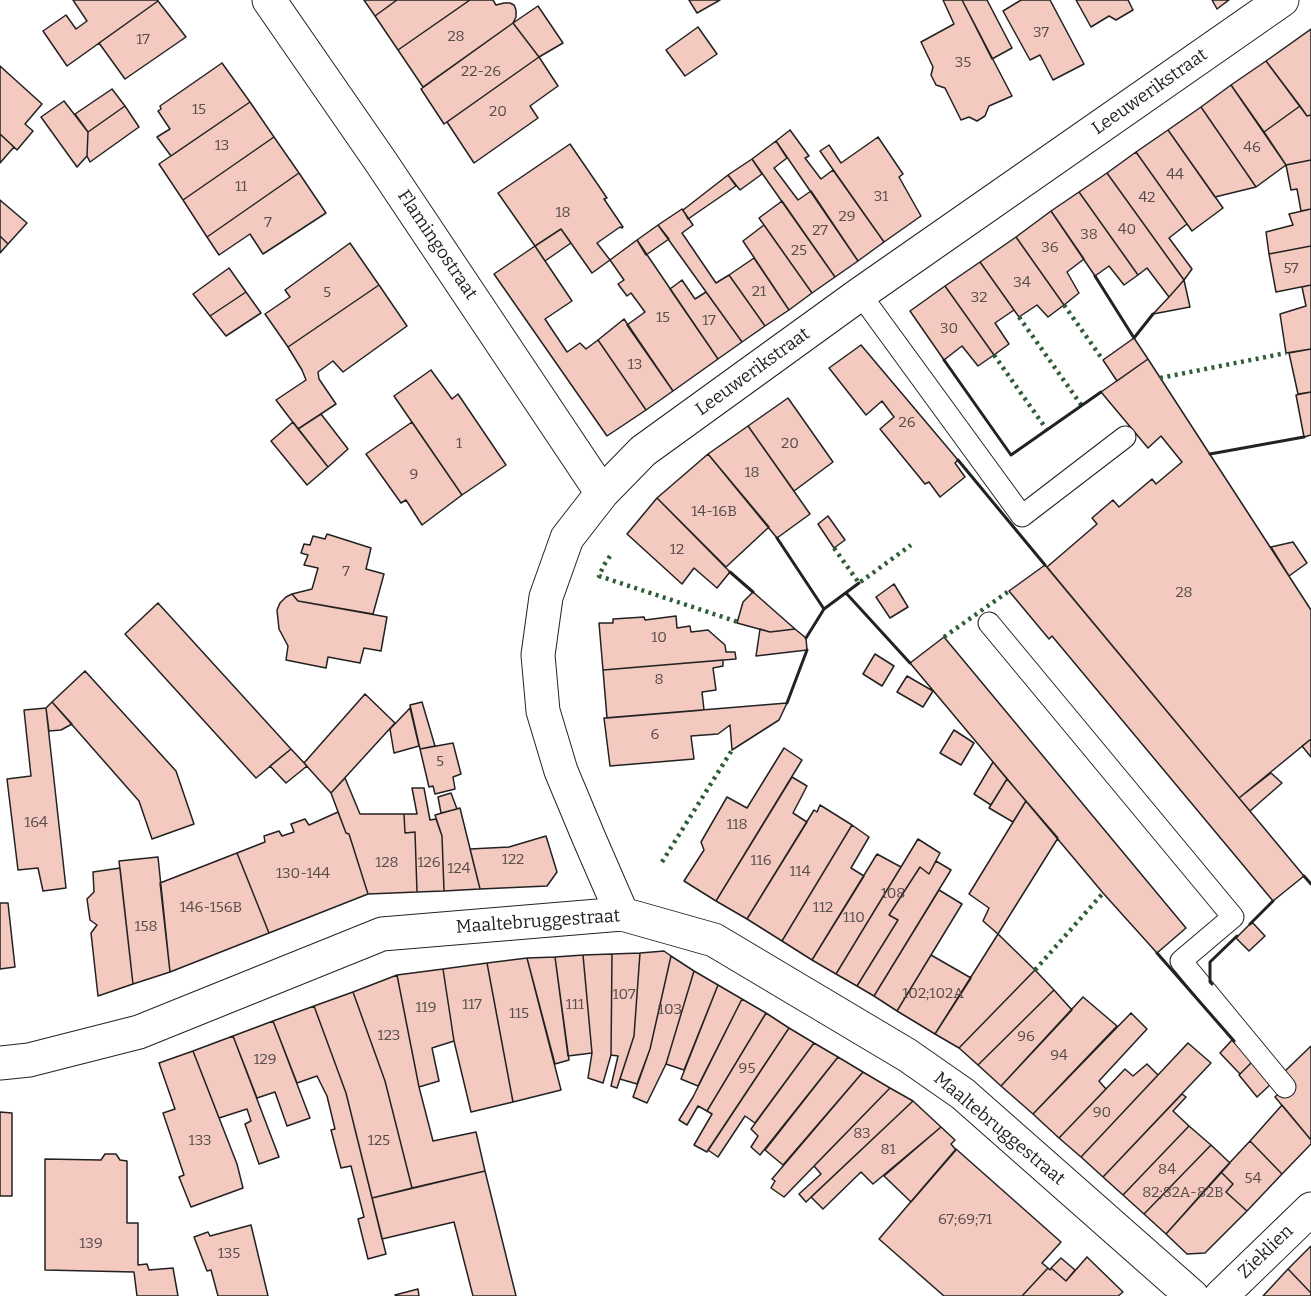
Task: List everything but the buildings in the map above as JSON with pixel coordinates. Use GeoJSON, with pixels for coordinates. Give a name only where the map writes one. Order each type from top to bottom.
{"type":"FeatureCollection","features":[{"type":"Feature","properties":{"kind":"street","name":"Flamingostraat"},"geometry":{"type":"LineString","coordinates":[[269,0],[381,162],[602,493]]}},
{"type":"Feature","properties":{"kind":"street","name":"Leeuwerikstraat"},"geometry":{"type":"LineString","coordinates":[[622,914],[561,771],[543,711],[538,656],[546,597],[567,538],[602,493],[643,451],[860,294],[1282,0]]}},
{"type":"Feature","properties":{"kind":"street","name":"Maaltebruggestraat"},"geometry":{"type":"LineString","coordinates":[[0,1063],[29,1060],[139,1032],[382,934],[622,914],[714,940],[907,1055],[963,1094],[1192,1296]]}},
{"type":"Feature","properties":{"kind":"street","name":"Zieklien"},"geometry":{"type":"LineString","coordinates":[[1221,1296],[1311,1209]]}},
{"type":"Feature","properties":{"kind":"lane"},"geometry":{"type":"LineString","coordinates":[[860,294],[1022,516],[1125,437]]}},
{"type":"Feature","properties":{"kind":"lane"},"geometry":{"type":"LineString","coordinates":[[989,624],[1233,917],[1181,961],[1286,1087]]}},
{"type":"Feature","properties":{"kind":"hedge"},"geometry":{"type":"LineString","coordinates":[[1064,305],[1103,360]]}},
{"type":"Feature","properties":{"kind":"hedge"},"geometry":{"type":"LineString","coordinates":[[1019,317],[1082,406]]}},
{"type":"Feature","properties":{"kind":"hedge"},"geometry":{"type":"LineString","coordinates":[[1160,378],[1286,353]]}},
{"type":"Feature","properties":{"kind":"hedge"},"geometry":{"type":"LineString","coordinates":[[994,355],[1047,430]]}},
{"type":"Feature","properties":{"kind":"hedge"},"geometry":{"type":"LineString","coordinates":[[834,548],[859,583],[911,545]]}},
{"type":"Feature","properties":{"kind":"hedge"},"geometry":{"type":"LineString","coordinates":[[610,556],[599,576],[738,622]]}},
{"type":"Feature","properties":{"kind":"hedge"},"geometry":{"type":"LineString","coordinates":[[944,637],[1009,591]]}},
{"type":"Feature","properties":{"kind":"hedge"},"geometry":{"type":"LineString","coordinates":[[662,862],[732,750]]}},
{"type":"Feature","properties":{"kind":"hedge"},"geometry":{"type":"LineString","coordinates":[[1035,970],[1103,893]]}},
{"type":"Feature","properties":{"kind":"wall"},"geometry":{"type":"LineString","coordinates":[[1095,276],[1134,338],[1153,314]]}},
{"type":"Feature","properties":{"kind":"wall"},"geometry":{"type":"LineString","coordinates":[[944,360],[1011,455],[1101,392]]}},
{"type":"Feature","properties":{"kind":"wall"},"geometry":{"type":"LineString","coordinates":[[1210,454],[1304,437]]}},
{"type":"Feature","properties":{"kind":"wall"},"geometry":{"type":"LineString","coordinates":[[958,460],[1045,565]]}},
{"type":"Feature","properties":{"kind":"wall"},"geometry":{"type":"LineString","coordinates":[[777,538],[824,609]]}},
{"type":"Feature","properties":{"kind":"wall"},"geometry":{"type":"LineString","coordinates":[[730,572],[753,592]]}},
{"type":"Feature","properties":{"kind":"wall"},"geometry":{"type":"LineString","coordinates":[[806,638],[824,609],[859,583]]}},
{"type":"Feature","properties":{"kind":"wall"},"geometry":{"type":"LineString","coordinates":[[846,593],[910,663]]}},
{"type":"Feature","properties":{"kind":"wall"},"geometry":{"type":"LineString","coordinates":[[787,703],[807,650]]}},
{"type":"Feature","properties":{"kind":"wall"},"geometry":{"type":"LineString","coordinates":[[1304,876],[1311,884]]}},
{"type":"Feature","properties":{"kind":"wall"},"geometry":{"type":"LineString","coordinates":[[1250,924],[1273,901]]}},
{"type":"Feature","properties":{"kind":"wall"},"geometry":{"type":"LineString","coordinates":[[1212,984],[1210,982],[1210,962],[1237,936]]}},
{"type":"Feature","properties":{"kind":"wall"},"geometry":{"type":"LineString","coordinates":[[1157,953],[1234,1041]]}}]}
